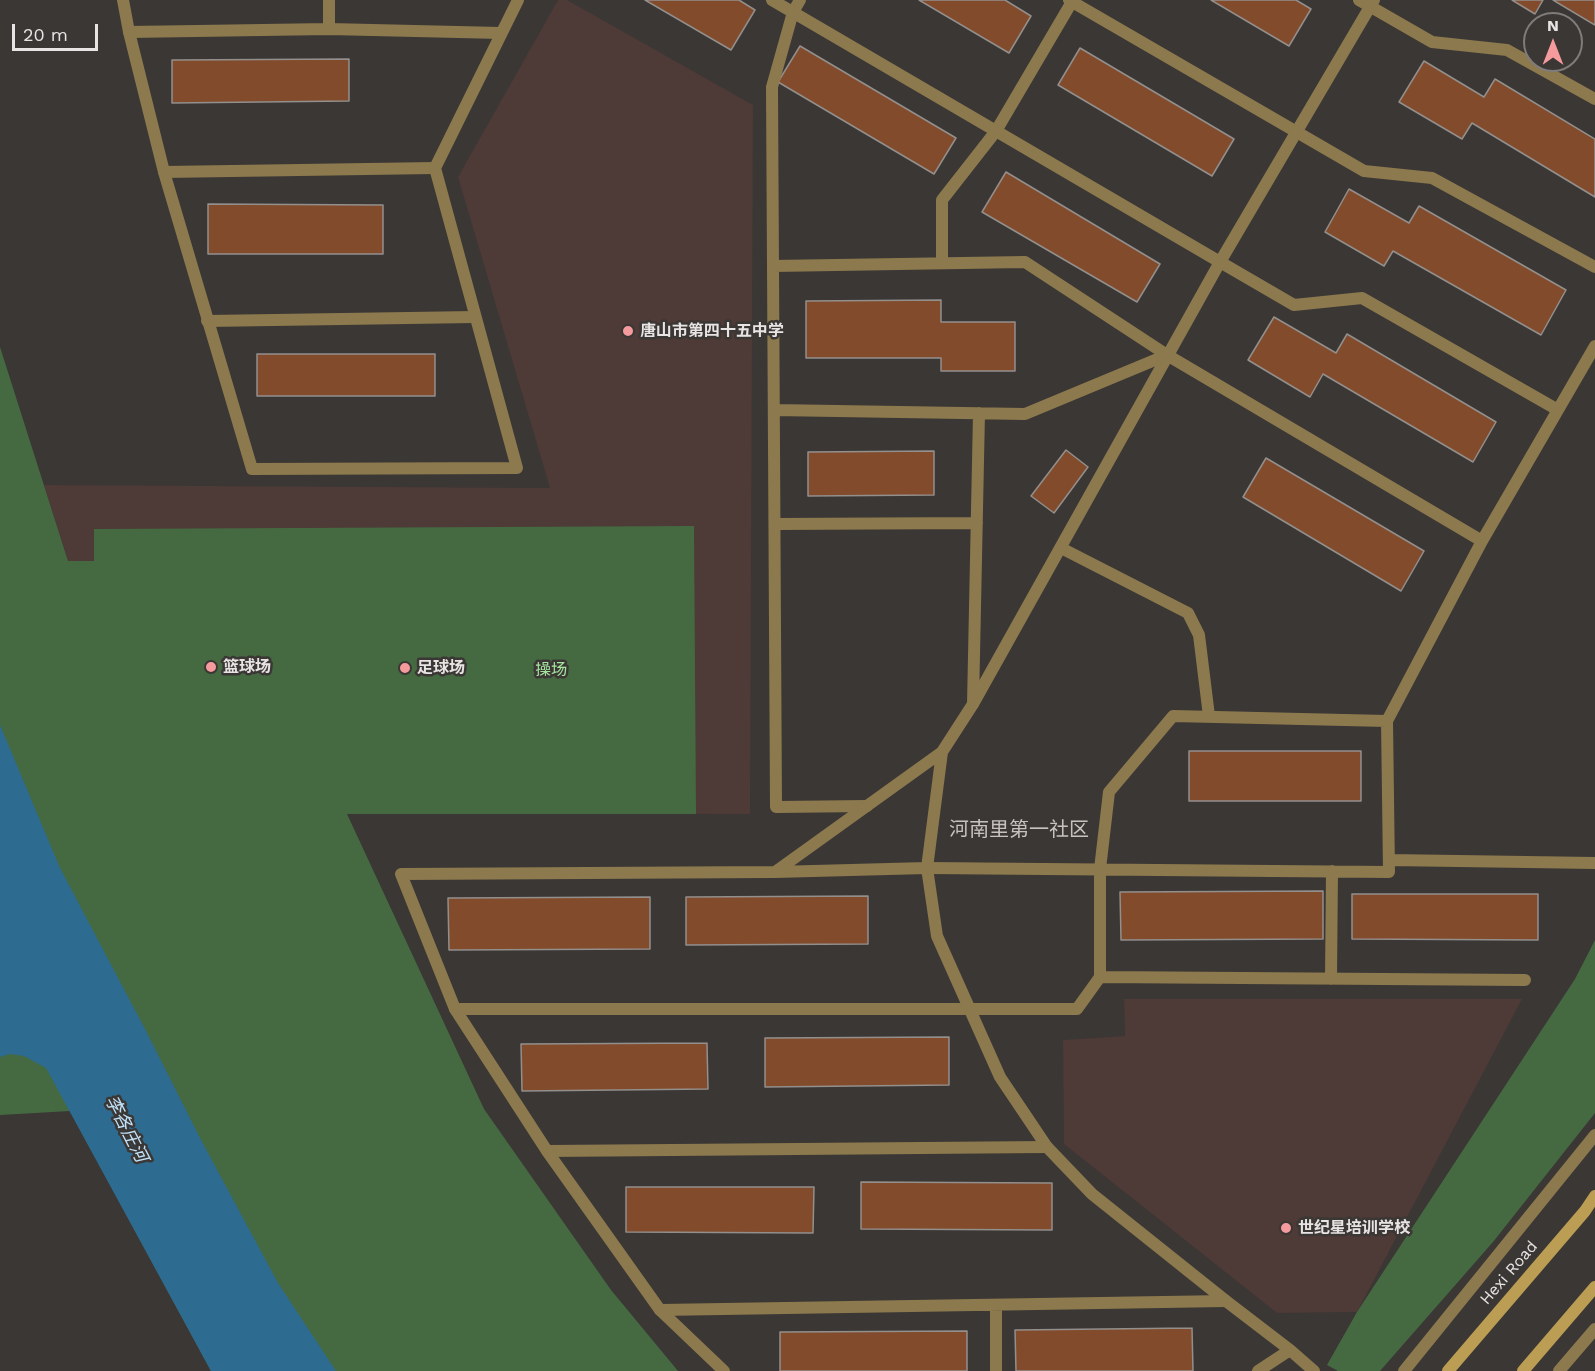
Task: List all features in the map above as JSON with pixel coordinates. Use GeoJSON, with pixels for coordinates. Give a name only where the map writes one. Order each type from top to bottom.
{"type":"FeatureCollection","features":[{"type":"Feature","properties":{"kind":"main road","name":"Hexi Road"},"geometry":{"type":"LineString","coordinates":[[1448,1371],[1595,1196]]}},
{"type":"Feature","properties":{"kind":"main road"},"geometry":{"type":"LineString","coordinates":[[1523,1371],[1595,1287]]}},
{"type":"Feature","properties":{"kind":"street"},"geometry":{"type":"LineString","coordinates":[[123,0],[164,172],[252,469],[517,468],[435,168],[518,0]]}},
{"type":"Feature","properties":{"kind":"street"},"geometry":{"type":"LineString","coordinates":[[329,0],[329,29]]}},
{"type":"Feature","properties":{"kind":"street"},"geometry":{"type":"LineString","coordinates":[[772,0],[1294,305],[1362,298],[1558,410]]}},
{"type":"Feature","properties":{"kind":"street"},"geometry":{"type":"LineString","coordinates":[[800,0],[793,12],[772,87],[776,807],[867,806]]}},
{"type":"Feature","properties":{"kind":"street"},"geometry":{"type":"LineString","coordinates":[[942,263],[942,200],[996,131],[1071,1],[1364,171],[1432,178],[1595,267]]}},
{"type":"Feature","properties":{"kind":"street"},"geometry":{"type":"LineString","coordinates":[[775,872],[942,752],[973,704],[1167,355],[1368,2],[1432,42],[1507,50],[1595,99]]}},
{"type":"Feature","properties":{"kind":"street"},"geometry":{"type":"LineString","coordinates":[[129,32],[329,29],[501,33]]}},
{"type":"Feature","properties":{"kind":"street"},"geometry":{"type":"LineString","coordinates":[[164,172],[435,168]]}},
{"type":"Feature","properties":{"kind":"street"},"geometry":{"type":"LineString","coordinates":[[773,266],[1025,262],[1167,355],[1482,541]]}},
{"type":"Feature","properties":{"kind":"street"},"geometry":{"type":"LineString","coordinates":[[207,321],[475,317]]}},
{"type":"Feature","properties":{"kind":"street"},"geometry":{"type":"LineString","coordinates":[[724,1371],[660,1310],[547,1151],[455,1009],[401,874],[775,872],[927,868],[1389,872],[1387,721],[1482,541],[1595,346]]}},
{"type":"Feature","properties":{"kind":"street"},"geometry":{"type":"LineString","coordinates":[[774,410],[1025,414],[1167,355]]}},
{"type":"Feature","properties":{"kind":"street"},"geometry":{"type":"LineString","coordinates":[[973,704],[979,413]]}},
{"type":"Feature","properties":{"kind":"street"},"geometry":{"type":"LineString","coordinates":[[775,524],[976,523]]}},
{"type":"Feature","properties":{"kind":"street"},"geometry":{"type":"LineString","coordinates":[[1061,548],[1188,613],[1199,635],[1209,716]]}},
{"type":"Feature","properties":{"kind":"street"},"geometry":{"type":"LineString","coordinates":[[455,1009],[1077,1009],[1100,977],[1100,869],[1109,792],[1173,716],[1387,721]]}},
{"type":"Feature","properties":{"kind":"street"},"geometry":{"type":"LineString","coordinates":[[942,752],[927,868],[937,936],[1000,1077],[1047,1147],[1092,1194],[1314,1371]]}},
{"type":"Feature","properties":{"kind":"street"},"geometry":{"type":"LineString","coordinates":[[1389,860],[1595,862]]}},
{"type":"Feature","properties":{"kind":"street"},"geometry":{"type":"LineString","coordinates":[[1331,979],[1332,871]]}},
{"type":"Feature","properties":{"kind":"street"},"geometry":{"type":"LineString","coordinates":[[1100,977],[1525,980]]}},
{"type":"Feature","properties":{"kind":"street"},"geometry":{"type":"LineString","coordinates":[[1404,1371],[1595,1135]]}},
{"type":"Feature","properties":{"kind":"street"},"geometry":{"type":"LineString","coordinates":[[547,1151],[1047,1147]]}},
{"type":"Feature","properties":{"kind":"street"},"geometry":{"type":"LineString","coordinates":[[660,1310],[1226,1301]]}},
{"type":"Feature","properties":{"kind":"street"},"geometry":{"type":"LineString","coordinates":[[996,1305],[996,1371]]}},
{"type":"Feature","properties":{"kind":"street"},"geometry":{"type":"LineString","coordinates":[[1559,1371],[1595,1329]]}},
{"type":"Feature","properties":{"kind":"street"},"geometry":{"type":"LineString","coordinates":[[1258,1371],[1290,1350]]}},
{"type":"Feature","properties":{"kind":"shaded area","name":"唐山市第四十五中学"},"geometry":{"type":"Polygon","coordinates":[[[558,0],[567,0],[753,105],[750,814],[148,813],[44,485],[550,488],[458,177],[558,0]]]}},
{"type":"Feature","properties":{"kind":"shaded area","name":"世纪星培训学校"},"geometry":{"type":"Polygon","coordinates":[[[1124,999],[1522,999],[1357,1312],[1277,1313],[1064,1144],[1063,1040],[1125,1036],[1124,999]]]}},
{"type":"Feature","properties":{"kind":"green space","name":"操场"},"geometry":{"type":"Polygon","coordinates":[[[0,347],[68,561],[94,561],[94,529],[694,526],[696,814],[347,814],[484,1109],[611,1290],[678,1371],[211,1371],[70,1111],[0,1115],[0,347]]]}},
{"type":"Feature","properties":{"kind":"green space"},"geometry":{"type":"Polygon","coordinates":[[[1595,940],[1595,1113],[1493,1242],[1380,1371],[1338,1371],[1327,1365],[1357,1312],[1575,979],[1595,940]]]}},
{"type":"Feature","properties":{"kind":"water","name":"李各庄河"},"geometry":{"type":"Polygon","coordinates":[[[0,725],[60,868],[200,1138],[278,1283],[336,1371],[211,1371],[46,1068],[24,1056],[10,1054],[0,1057],[0,725]]]}},
{"type":"Feature","properties":{"kind":"building"},"geometry":{"type":"Polygon","coordinates":[[[645,0],[739,0],[755,10],[731,50],[645,0]]]}},
{"type":"Feature","properties":{"kind":"building"},"geometry":{"type":"Polygon","coordinates":[[[919,0],[1005,0],[1031,16],[1009,53],[919,0]]]}},
{"type":"Feature","properties":{"kind":"building"},"geometry":{"type":"Polygon","coordinates":[[[1211,0],[1296,0],[1311,9],[1289,46],[1211,0]]]}},
{"type":"Feature","properties":{"kind":"building"},"geometry":{"type":"Polygon","coordinates":[[[1512,0],[1543,0],[1536,12],[1532,12],[1512,0]]]}},
{"type":"Feature","properties":{"kind":"building"},"geometry":{"type":"Polygon","coordinates":[[[1553,0],[1595,0],[1595,25],[1583,18],[1583,12],[1573,12],[1553,0]]]}},
{"type":"Feature","properties":{"kind":"building"},"geometry":{"type":"Polygon","coordinates":[[[800,46],[956,138],[934,174],[778,82],[800,46]]]}},
{"type":"Feature","properties":{"kind":"building"},"geometry":{"type":"Polygon","coordinates":[[[1080,48],[1234,139],[1212,176],[1058,85],[1080,48]]]}},
{"type":"Feature","properties":{"kind":"building"},"geometry":{"type":"Polygon","coordinates":[[[349,59],[349,101],[172,103],[172,60],[349,59]]]}},
{"type":"Feature","properties":{"kind":"building"},"geometry":{"type":"Polygon","coordinates":[[[1424,61],[1484,97],[1495,79],[1595,139],[1595,197],[1472,123],[1462,139],[1399,102],[1424,61]]]}},
{"type":"Feature","properties":{"kind":"building"},"geometry":{"type":"Polygon","coordinates":[[[1006,172],[1160,264],[1137,302],[982,212],[1006,172]]]}},
{"type":"Feature","properties":{"kind":"building"},"geometry":{"type":"Polygon","coordinates":[[[1349,189],[1409,223],[1419,206],[1566,290],[1541,335],[1393,251],[1384,266],[1325,232],[1349,189]]]}},
{"type":"Feature","properties":{"kind":"building"},"geometry":{"type":"Polygon","coordinates":[[[208,204],[383,205],[383,254],[208,254],[208,204]]]}},
{"type":"Feature","properties":{"kind":"building"},"geometry":{"type":"Polygon","coordinates":[[[941,300],[941,322],[1015,322],[1015,371],[941,371],[941,358],[806,358],[806,301],[941,300]]]}},
{"type":"Feature","properties":{"kind":"building"},"geometry":{"type":"Polygon","coordinates":[[[1274,317],[1336,353],[1347,334],[1496,422],[1473,462],[1323,374],[1310,397],[1248,360],[1274,317]]]}},
{"type":"Feature","properties":{"kind":"building"},"geometry":{"type":"Polygon","coordinates":[[[257,354],[435,354],[435,396],[257,396],[257,354]]]}},
{"type":"Feature","properties":{"kind":"building"},"geometry":{"type":"Polygon","coordinates":[[[1066,450],[1088,467],[1054,513],[1031,496],[1066,450]]]}},
{"type":"Feature","properties":{"kind":"building"},"geometry":{"type":"Polygon","coordinates":[[[934,451],[934,495],[808,496],[808,452],[934,451]]]}},
{"type":"Feature","properties":{"kind":"building"},"geometry":{"type":"Polygon","coordinates":[[[1266,458],[1424,551],[1401,591],[1243,497],[1266,458]]]}},
{"type":"Feature","properties":{"kind":"building"},"geometry":{"type":"Polygon","coordinates":[[[1189,751],[1361,751],[1361,801],[1189,801],[1189,751]]]}},
{"type":"Feature","properties":{"kind":"building"},"geometry":{"type":"Polygon","coordinates":[[[1323,891],[1323,939],[1121,940],[1120,892],[1323,891]]]}},
{"type":"Feature","properties":{"kind":"building"},"geometry":{"type":"Polygon","coordinates":[[[1352,894],[1538,894],[1538,940],[1352,939],[1352,894]]]}},
{"type":"Feature","properties":{"kind":"building"},"geometry":{"type":"Polygon","coordinates":[[[868,896],[868,944],[686,945],[686,897],[868,896]]]}},
{"type":"Feature","properties":{"kind":"building"},"geometry":{"type":"Polygon","coordinates":[[[650,897],[650,949],[449,950],[448,898],[650,897]]]}},
{"type":"Feature","properties":{"kind":"building"},"geometry":{"type":"Polygon","coordinates":[[[949,1037],[949,1085],[765,1087],[765,1038],[949,1037]]]}},
{"type":"Feature","properties":{"kind":"building"},"geometry":{"type":"Polygon","coordinates":[[[707,1043],[708,1089],[522,1091],[521,1044],[707,1043]]]}},
{"type":"Feature","properties":{"kind":"building"},"geometry":{"type":"Polygon","coordinates":[[[861,1182],[1052,1183],[1052,1230],[861,1229],[861,1182]]]}},
{"type":"Feature","properties":{"kind":"building"},"geometry":{"type":"Polygon","coordinates":[[[626,1187],[814,1187],[813,1233],[626,1232],[626,1187]]]}},
{"type":"Feature","properties":{"kind":"building"},"geometry":{"type":"Polygon","coordinates":[[[1192,1328],[1193,1371],[1016,1371],[1015,1330],[1192,1328]]]}},
{"type":"Feature","properties":{"kind":"building"},"geometry":{"type":"Polygon","coordinates":[[[967,1331],[967,1371],[780,1371],[780,1332],[967,1331]]]}},
{"type":"Feature","properties":{"kind":"place","name":"唐山市第四十五中学"},"geometry":{"type":"Point","coordinates":[628,331]}},
{"type":"Feature","properties":{"kind":"place","name":"篮球场"},"geometry":{"type":"Point","coordinates":[211,667]}},
{"type":"Feature","properties":{"kind":"place","name":"足球场"},"geometry":{"type":"Point","coordinates":[405,668]}},
{"type":"Feature","properties":{"kind":"place","name":"世纪星培训学校"},"geometry":{"type":"Point","coordinates":[1286,1228]}},
{"type":"Feature","properties":{"kind":"district","name":"河南里第一社区"},"geometry":{"type":"Point","coordinates":[1019,830]}}]}
